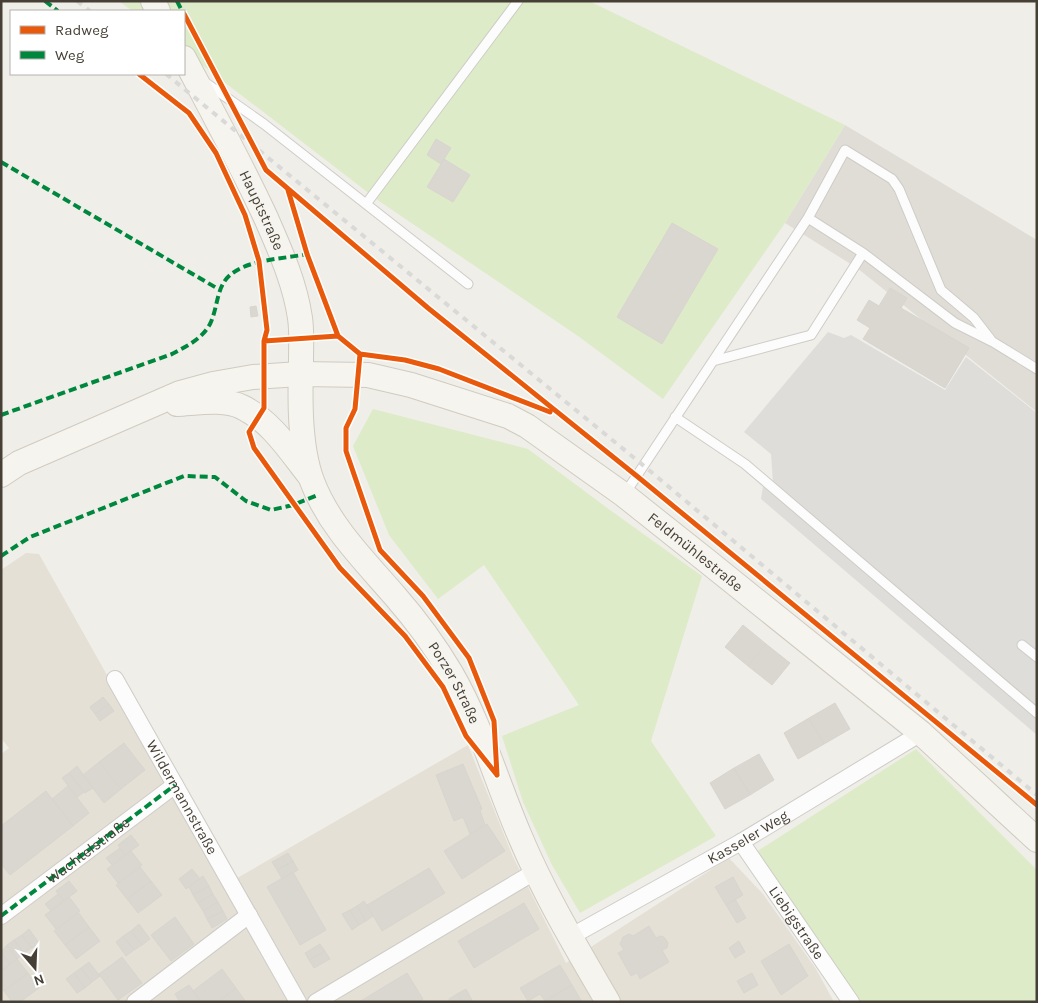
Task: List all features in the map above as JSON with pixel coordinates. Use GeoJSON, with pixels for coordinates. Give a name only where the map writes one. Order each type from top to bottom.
{"type":"FeatureCollection","features":[{"type":"Feature","properties":{"kind":"main road","name":"Hauptstraße"},"geometry":{"type":"LineString","coordinates":[[188,66],[255,195],[284,259],[301,320],[300,374]]}},
{"type":"Feature","properties":{"kind":"main road","name":"Feldmühlestraße"},"geometry":{"type":"LineString","coordinates":[[143,407],[213,384],[253,377],[300,374],[358,374],[383,378],[508,416],[527,426],[624,495],[921,733],[1037,840]]}},
{"type":"Feature","properties":{"kind":"main road","name":"Porzer Straße"},"geometry":{"type":"LineString","coordinates":[[300,374],[300,420],[311,478],[318,495],[356,555],[396,596],[417,623],[452,675],[483,741],[518,832],[536,872],[570,937],[608,1002]]}},
{"type":"Feature","properties":{"kind":"main road"},"geometry":{"type":"LineString","coordinates":[[1,475],[19,463],[143,407],[214,402],[241,406],[276,434],[311,478]]}},
{"type":"Feature","properties":{"kind":"street","name":"Wildermannstraße"},"geometry":{"type":"LineString","coordinates":[[115,679],[298,1002]]}},
{"type":"Feature","properties":{"kind":"street","name":"Kasseler Weg"},"geometry":{"type":"LineString","coordinates":[[570,937],[741,842],[921,733]]}},
{"type":"Feature","properties":{"kind":"street","name":"Wachtelstraße"},"geometry":{"type":"LineString","coordinates":[[1,916],[176,785]]}},
{"type":"Feature","properties":{"kind":"street","name":"Liebigstraße"},"geometry":{"type":"LineString","coordinates":[[741,842],[851,1002]]}},
{"type":"Feature","properties":{"kind":"street"},"geometry":{"type":"LineString","coordinates":[[316,1002],[536,872]]}},
{"type":"Feature","properties":{"kind":"street"},"geometry":{"type":"LineString","coordinates":[[135,1002],[249,915]]}},
{"type":"Feature","properties":{"kind":"lane"},"geometry":{"type":"LineString","coordinates":[[366,204],[518,1]]}},
{"type":"Feature","properties":{"kind":"lane"},"geometry":{"type":"LineString","coordinates":[[188,66],[468,284]]}},
{"type":"Feature","properties":{"kind":"lane"},"geometry":{"type":"LineString","coordinates":[[624,495],[808,218],[845,150],[892,180],[899,189],[941,290],[974,318],[993,342]]}},
{"type":"Feature","properties":{"kind":"lane"},"geometry":{"type":"LineString","coordinates":[[808,218],[863,253],[955,323],[993,342],[1037,369]]}},
{"type":"Feature","properties":{"kind":"lane"},"geometry":{"type":"LineString","coordinates":[[713,361],[811,335],[863,253]]}},
{"type":"Feature","properties":{"kind":"lane"},"geometry":{"type":"LineString","coordinates":[[675,418],[745,464],[1037,712]]}},
{"type":"Feature","properties":{"kind":"lane"},"geometry":{"type":"LineString","coordinates":[[1022,645],[1037,658]]}},
{"type":"Feature","properties":{"kind":"shaded area"},"geometry":{"type":"Polygon","coordinates":[[[845,125],[1037,240],[1037,412],[857,268],[785,223],[845,125]]]}},
{"type":"Feature","properties":{"kind":"shaded area"},"geometry":{"type":"Polygon","coordinates":[[[828,332],[844,338],[851,335],[945,390],[966,357],[1037,413],[1037,735],[761,499],[763,486],[769,480],[773,483],[771,454],[744,432],[828,332]]]}},
{"type":"Feature","properties":{"kind":"shaded area"},"geometry":{"type":"Polygon","coordinates":[[[26,553],[39,554],[221,878],[239,877],[468,745],[513,857],[566,963],[729,858],[763,894],[816,969],[834,1002],[1,1002],[1,754],[9,748],[1,738],[1,570],[26,553]]]}},
{"type":"Feature","properties":{"kind":"green space"},"geometry":{"type":"Polygon","coordinates":[[[119,1],[589,1],[845,125],[785,223],[663,399],[578,336],[379,201],[185,52],[185,10],[131,10],[119,1]]]}},
{"type":"Feature","properties":{"kind":"green space"},"geometry":{"type":"Polygon","coordinates":[[[373,409],[528,449],[702,576],[651,741],[716,836],[580,913],[552,865],[523,802],[502,736],[579,705],[484,565],[438,599],[389,535],[353,446],[373,409]]]}},
{"type":"Feature","properties":{"kind":"green space"},"geometry":{"type":"Polygon","coordinates":[[[916,749],[1037,870],[1037,1002],[860,1002],[756,852],[916,749]]]}},
{"type":"Feature","properties":{"kind":"building"},"geometry":{"type":"Polygon","coordinates":[[[436,139],[451,148],[441,164],[427,155],[436,139]]]}},
{"type":"Feature","properties":{"kind":"building"},"geometry":{"type":"Polygon","coordinates":[[[444,159],[470,175],[453,202],[427,187],[444,159]]]}},
{"type":"Feature","properties":{"kind":"building"},"geometry":{"type":"Polygon","coordinates":[[[672,223],[718,249],[662,344],[617,317],[672,223]]]}},
{"type":"Feature","properties":{"kind":"building"},"geometry":{"type":"Polygon","coordinates":[[[890,288],[907,298],[901,308],[969,348],[945,388],[863,339],[870,328],[857,320],[869,300],[879,306],[890,288]]]}},
{"type":"Feature","properties":{"kind":"building"},"geometry":{"type":"Polygon","coordinates":[[[256,306],[258,316],[251,317],[250,307],[256,306]]]}},
{"type":"Feature","properties":{"kind":"building"},"geometry":{"type":"Polygon","coordinates":[[[743,625],[766,644],[748,666],[725,647],[743,625]]]}},
{"type":"Feature","properties":{"kind":"building"},"geometry":{"type":"Polygon","coordinates":[[[766,644],[790,663],[772,685],[748,666],[766,644]]]}},
{"type":"Feature","properties":{"kind":"building"},"geometry":{"type":"Polygon","coordinates":[[[103,697],[109,704],[95,714],[90,707],[103,697]]]}},
{"type":"Feature","properties":{"kind":"building"},"geometry":{"type":"Polygon","coordinates":[[[835,703],[850,729],[824,744],[809,718],[835,703]]]}},
{"type":"Feature","properties":{"kind":"building"},"geometry":{"type":"Polygon","coordinates":[[[109,704],[114,711],[100,721],[95,714],[109,704]]]}},
{"type":"Feature","properties":{"kind":"building"},"geometry":{"type":"Polygon","coordinates":[[[809,718],[824,744],[798,759],[784,733],[809,718]]]}},
{"type":"Feature","properties":{"kind":"building"},"geometry":{"type":"Polygon","coordinates":[[[124,743],[145,770],[121,789],[99,762],[124,743]]]}},
{"type":"Feature","properties":{"kind":"building"},"geometry":{"type":"Polygon","coordinates":[[[759,754],[774,780],[750,795],[734,768],[759,754]]]}},
{"type":"Feature","properties":{"kind":"building"},"geometry":{"type":"Polygon","coordinates":[[[99,762],[121,789],[104,803],[83,775],[99,762]]]}},
{"type":"Feature","properties":{"kind":"building"},"geometry":{"type":"Polygon","coordinates":[[[463,764],[482,809],[480,811],[485,825],[470,834],[463,817],[454,821],[436,775],[463,764]]]}},
{"type":"Feature","properties":{"kind":"building"},"geometry":{"type":"Polygon","coordinates":[[[77,766],[93,788],[85,793],[69,773],[77,766]]]}},
{"type":"Feature","properties":{"kind":"building"},"geometry":{"type":"Polygon","coordinates":[[[734,768],[750,795],[725,809],[710,783],[734,768]]]}},
{"type":"Feature","properties":{"kind":"building"},"geometry":{"type":"Polygon","coordinates":[[[69,773],[84,792],[77,797],[62,778],[69,773]]]}},
{"type":"Feature","properties":{"kind":"building"},"geometry":{"type":"Polygon","coordinates":[[[68,786],[89,813],[73,826],[52,799],[68,786]]]}},
{"type":"Feature","properties":{"kind":"building"},"geometry":{"type":"Polygon","coordinates":[[[46,791],[73,826],[10,875],[1,864],[1,826],[46,791]]]}},
{"type":"Feature","properties":{"kind":"building"},"geometry":{"type":"Polygon","coordinates":[[[487,824],[505,851],[462,879],[444,851],[487,824]]]}},
{"type":"Feature","properties":{"kind":"building"},"geometry":{"type":"Polygon","coordinates":[[[131,835],[139,845],[125,855],[118,845],[131,835]]]}},
{"type":"Feature","properties":{"kind":"building"},"geometry":{"type":"Polygon","coordinates":[[[120,848],[125,855],[112,865],[106,858],[120,848]]]}},
{"type":"Feature","properties":{"kind":"building"},"geometry":{"type":"Polygon","coordinates":[[[131,851],[142,865],[118,883],[107,869],[131,851]]]}},
{"type":"Feature","properties":{"kind":"building"},"geometry":{"type":"Polygon","coordinates":[[[288,853],[293,861],[277,870],[272,862],[288,853]]]}},
{"type":"Feature","properties":{"kind":"building"},"geometry":{"type":"Polygon","coordinates":[[[293,861],[298,870],[282,879],[277,870],[293,861]]]}},
{"type":"Feature","properties":{"kind":"building"},"geometry":{"type":"Polygon","coordinates":[[[140,867],[151,881],[127,899],[116,885],[140,867]]]}},
{"type":"Feature","properties":{"kind":"building"},"geometry":{"type":"Polygon","coordinates":[[[429,868],[445,893],[382,931],[367,905],[429,868]]]}},
{"type":"Feature","properties":{"kind":"building"},"geometry":{"type":"Polygon","coordinates":[[[192,869],[200,879],[186,889],[179,879],[192,869]]]}},
{"type":"Feature","properties":{"kind":"building"},"geometry":{"type":"Polygon","coordinates":[[[293,872],[326,930],[300,945],[267,887],[293,872]]]}},
{"type":"Feature","properties":{"kind":"building"},"geometry":{"type":"Polygon","coordinates":[[[203,876],[209,886],[193,895],[189,887],[203,876]]]}},
{"type":"Feature","properties":{"kind":"building"},"geometry":{"type":"Polygon","coordinates":[[[733,877],[743,895],[726,905],[715,887],[733,877]]]}},
{"type":"Feature","properties":{"kind":"building"},"geometry":{"type":"Polygon","coordinates":[[[69,881],[77,891],[64,901],[56,891],[69,881]]]}},
{"type":"Feature","properties":{"kind":"building"},"geometry":{"type":"Polygon","coordinates":[[[151,881],[162,895],[138,913],[127,899],[151,881]]]}},
{"type":"Feature","properties":{"kind":"building"},"geometry":{"type":"Polygon","coordinates":[[[209,886],[213,894],[198,903],[193,895],[209,886]]]}},
{"type":"Feature","properties":{"kind":"building"},"geometry":{"type":"Polygon","coordinates":[[[58,894],[64,901],[51,911],[45,904],[58,894]]]}},
{"type":"Feature","properties":{"kind":"building"},"geometry":{"type":"Polygon","coordinates":[[[213,894],[218,902],[203,911],[198,903],[213,894]]]}},
{"type":"Feature","properties":{"kind":"building"},"geometry":{"type":"Polygon","coordinates":[[[69,897],[80,911],[56,929],[45,915],[69,897]]]}},
{"type":"Feature","properties":{"kind":"building"},"geometry":{"type":"Polygon","coordinates":[[[735,899],[746,918],[737,923],[726,905],[735,899]]]}},
{"type":"Feature","properties":{"kind":"building"},"geometry":{"type":"Polygon","coordinates":[[[364,901],[373,916],[366,921],[357,906],[364,901]]]}},
{"type":"Feature","properties":{"kind":"building"},"geometry":{"type":"Polygon","coordinates":[[[218,902],[223,911],[207,919],[203,911],[218,902]]]}},
{"type":"Feature","properties":{"kind":"building"},"geometry":{"type":"Polygon","coordinates":[[[524,903],[539,929],[474,968],[458,941],[524,903]]]}},
{"type":"Feature","properties":{"kind":"building"},"geometry":{"type":"Polygon","coordinates":[[[357,906],[366,921],[359,925],[350,910],[357,906]]]}},
{"type":"Feature","properties":{"kind":"building"},"geometry":{"type":"Polygon","coordinates":[[[350,910],[359,925],[352,930],[342,914],[350,910]]]}},
{"type":"Feature","properties":{"kind":"building"},"geometry":{"type":"Polygon","coordinates":[[[223,911],[227,919],[212,928],[207,919],[223,911]]]}},
{"type":"Feature","properties":{"kind":"building"},"geometry":{"type":"Polygon","coordinates":[[[79,913],[89,927],[65,945],[54,931],[79,913]]]}},
{"type":"Feature","properties":{"kind":"building"},"geometry":{"type":"Polygon","coordinates":[[[175,917],[194,944],[171,961],[151,935],[175,917]]]}},
{"type":"Feature","properties":{"kind":"building"},"geometry":{"type":"Polygon","coordinates":[[[139,924],[150,939],[142,945],[131,931],[139,924]]]}},
{"type":"Feature","properties":{"kind":"building"},"geometry":{"type":"Polygon","coordinates":[[[649,926],[656,938],[664,937],[668,943],[667,948],[662,950],[669,962],[640,979],[637,973],[631,976],[618,953],[624,950],[620,944],[623,937],[629,934],[633,936],[649,926]]]}},
{"type":"Feature","properties":{"kind":"building"},"geometry":{"type":"Polygon","coordinates":[[[89,927],[100,941],[76,959],[65,945],[89,927]]]}},
{"type":"Feature","properties":{"kind":"building"},"geometry":{"type":"Polygon","coordinates":[[[29,929],[39,943],[32,948],[22,935],[29,929]]]}},
{"type":"Feature","properties":{"kind":"building"},"geometry":{"type":"Polygon","coordinates":[[[131,931],[142,945],[134,950],[123,936],[131,931]]]}},
{"type":"Feature","properties":{"kind":"building"},"geometry":{"type":"Polygon","coordinates":[[[22,935],[32,948],[24,953],[14,940],[22,935]]]}},
{"type":"Feature","properties":{"kind":"building"},"geometry":{"type":"Polygon","coordinates":[[[123,936],[134,950],[126,956],[116,942],[123,936]]]}},
{"type":"Feature","properties":{"kind":"building"},"geometry":{"type":"Polygon","coordinates":[[[14,940],[24,953],[17,959],[7,945],[14,940]]]}},
{"type":"Feature","properties":{"kind":"building"},"geometry":{"type":"Polygon","coordinates":[[[739,941],[745,952],[735,958],[729,948],[739,941]]]}},
{"type":"Feature","properties":{"kind":"building"},"geometry":{"type":"Polygon","coordinates":[[[320,944],[325,951],[309,960],[305,953],[320,944]]]}},
{"type":"Feature","properties":{"kind":"building"},"geometry":{"type":"Polygon","coordinates":[[[789,944],[808,976],[781,995],[761,961],[789,944]]]}},
{"type":"Feature","properties":{"kind":"building"},"geometry":{"type":"Polygon","coordinates":[[[7,945],[17,959],[10,964],[1,952],[7,945]]]}},
{"type":"Feature","properties":{"kind":"building"},"geometry":{"type":"Polygon","coordinates":[[[325,951],[330,959],[314,968],[309,960],[325,951]]]}},
{"type":"Feature","properties":{"kind":"building"},"geometry":{"type":"Polygon","coordinates":[[[1,952],[10,964],[3,970],[1,967],[1,952]]]}},
{"type":"Feature","properties":{"kind":"building"},"geometry":{"type":"Polygon","coordinates":[[[122,957],[142,983],[118,1000],[99,974],[122,957]]]}},
{"type":"Feature","properties":{"kind":"building"},"geometry":{"type":"Polygon","coordinates":[[[17,959],[28,973],[4,991],[1,988],[1,971],[17,959]]]}},
{"type":"Feature","properties":{"kind":"building"},"geometry":{"type":"Polygon","coordinates":[[[89,962],[100,976],[92,982],[81,968],[89,962]]]}},
{"type":"Feature","properties":{"kind":"building"},"geometry":{"type":"Polygon","coordinates":[[[560,965],[572,985],[545,1001],[540,994],[528,1001],[520,988],[560,965]]]}},
{"type":"Feature","properties":{"kind":"building"},"geometry":{"type":"Polygon","coordinates":[[[81,968],[92,982],[85,988],[74,973],[81,968]]]}},
{"type":"Feature","properties":{"kind":"building"},"geometry":{"type":"Polygon","coordinates":[[[222,969],[236,988],[218,1002],[201,1002],[193,991],[222,969]]]}},
{"type":"Feature","properties":{"kind":"building"},"geometry":{"type":"Polygon","coordinates":[[[28,973],[39,988],[20,1002],[12,1002],[4,991],[28,973]]]}},
{"type":"Feature","properties":{"kind":"building"},"geometry":{"type":"Polygon","coordinates":[[[74,973],[85,988],[77,993],[66,979],[74,973]]]}},
{"type":"Feature","properties":{"kind":"building"},"geometry":{"type":"Polygon","coordinates":[[[407,973],[423,999],[419,1002],[359,1002],[407,973]]]}},
{"type":"Feature","properties":{"kind":"building"},"geometry":{"type":"Polygon","coordinates":[[[752,973],[758,985],[744,993],[737,981],[752,973]]]}},
{"type":"Feature","properties":{"kind":"building"},"geometry":{"type":"Polygon","coordinates":[[[189,985],[200,1002],[180,1002],[175,994],[189,985]]]}},
{"type":"Feature","properties":{"kind":"building"},"geometry":{"type":"Polygon","coordinates":[[[572,985],[582,1002],[545,1001],[572,985]]]}},
{"type":"Feature","properties":{"kind":"building"},"geometry":{"type":"Polygon","coordinates":[[[236,988],[246,1002],[218,1002],[236,988]]]}},
{"type":"Feature","properties":{"kind":"building"},"geometry":{"type":"Polygon","coordinates":[[[466,989],[473,1002],[462,1002],[457,994],[466,989]]]}},
{"type":"Feature","properties":{"kind":"building"},"geometry":{"type":"Polygon","coordinates":[[[457,994],[462,1002],[450,1002],[449,999],[457,994]]]}},
{"type":"Feature","properties":{"kind":"railway"},"geometry":{"type":"LineString","coordinates":[[77,1],[89,10]]}},
{"type":"Feature","properties":{"kind":"railway"},"geometry":{"type":"LineString","coordinates":[[167,75],[644,466],[1037,795]]}},
{"type":"Feature","properties":{"kind":"marked path"},"geometry":{"type":"LineString","coordinates":[[45,1],[57,10]]}},
{"type":"Feature","properties":{"kind":"marked path"},"geometry":{"type":"LineString","coordinates":[[177,1],[182,10]]}},
{"type":"Feature","properties":{"kind":"marked path"},"geometry":{"type":"LineString","coordinates":[[1,162],[220,290]]}},
{"type":"Feature","properties":{"kind":"marked path"},"geometry":{"type":"LineString","coordinates":[[1,415],[172,354],[194,342],[207,329],[213,318],[222,285],[230,275],[247,266],[267,260],[307,254]]}},
{"type":"Feature","properties":{"kind":"marked path"},"geometry":{"type":"LineString","coordinates":[[1,556],[30,537],[184,476],[215,477],[246,501],[271,510],[293,505],[318,495]]}},
{"type":"Feature","properties":{"kind":"marked path"},"geometry":{"type":"LineString","coordinates":[[1,916],[175,785]]}},
{"type":"Feature","properties":{"kind":"cycle path"},"geometry":{"type":"LineString","coordinates":[[185,16],[266,170],[428,308],[638,477],[1037,805]]}},
{"type":"Feature","properties":{"kind":"cycle path"},"geometry":{"type":"LineString","coordinates":[[140,75],[189,113],[216,153],[245,215],[259,261],[267,330],[264,341],[264,408],[249,432],[254,448],[340,568],[405,636],[443,687],[466,736],[497,775]]}},
{"type":"Feature","properties":{"kind":"cycle path"},"geometry":{"type":"LineString","coordinates":[[288,190],[307,254],[338,336],[360,354],[355,409],[346,428],[346,451],[380,550],[423,596],[469,658],[494,721],[497,775]]}},
{"type":"Feature","properties":{"kind":"cycle path"},"geometry":{"type":"LineString","coordinates":[[264,341],[338,336]]}},
{"type":"Feature","properties":{"kind":"cycle path"},"geometry":{"type":"LineString","coordinates":[[360,354],[405,360],[439,369],[550,412]]}}]}
